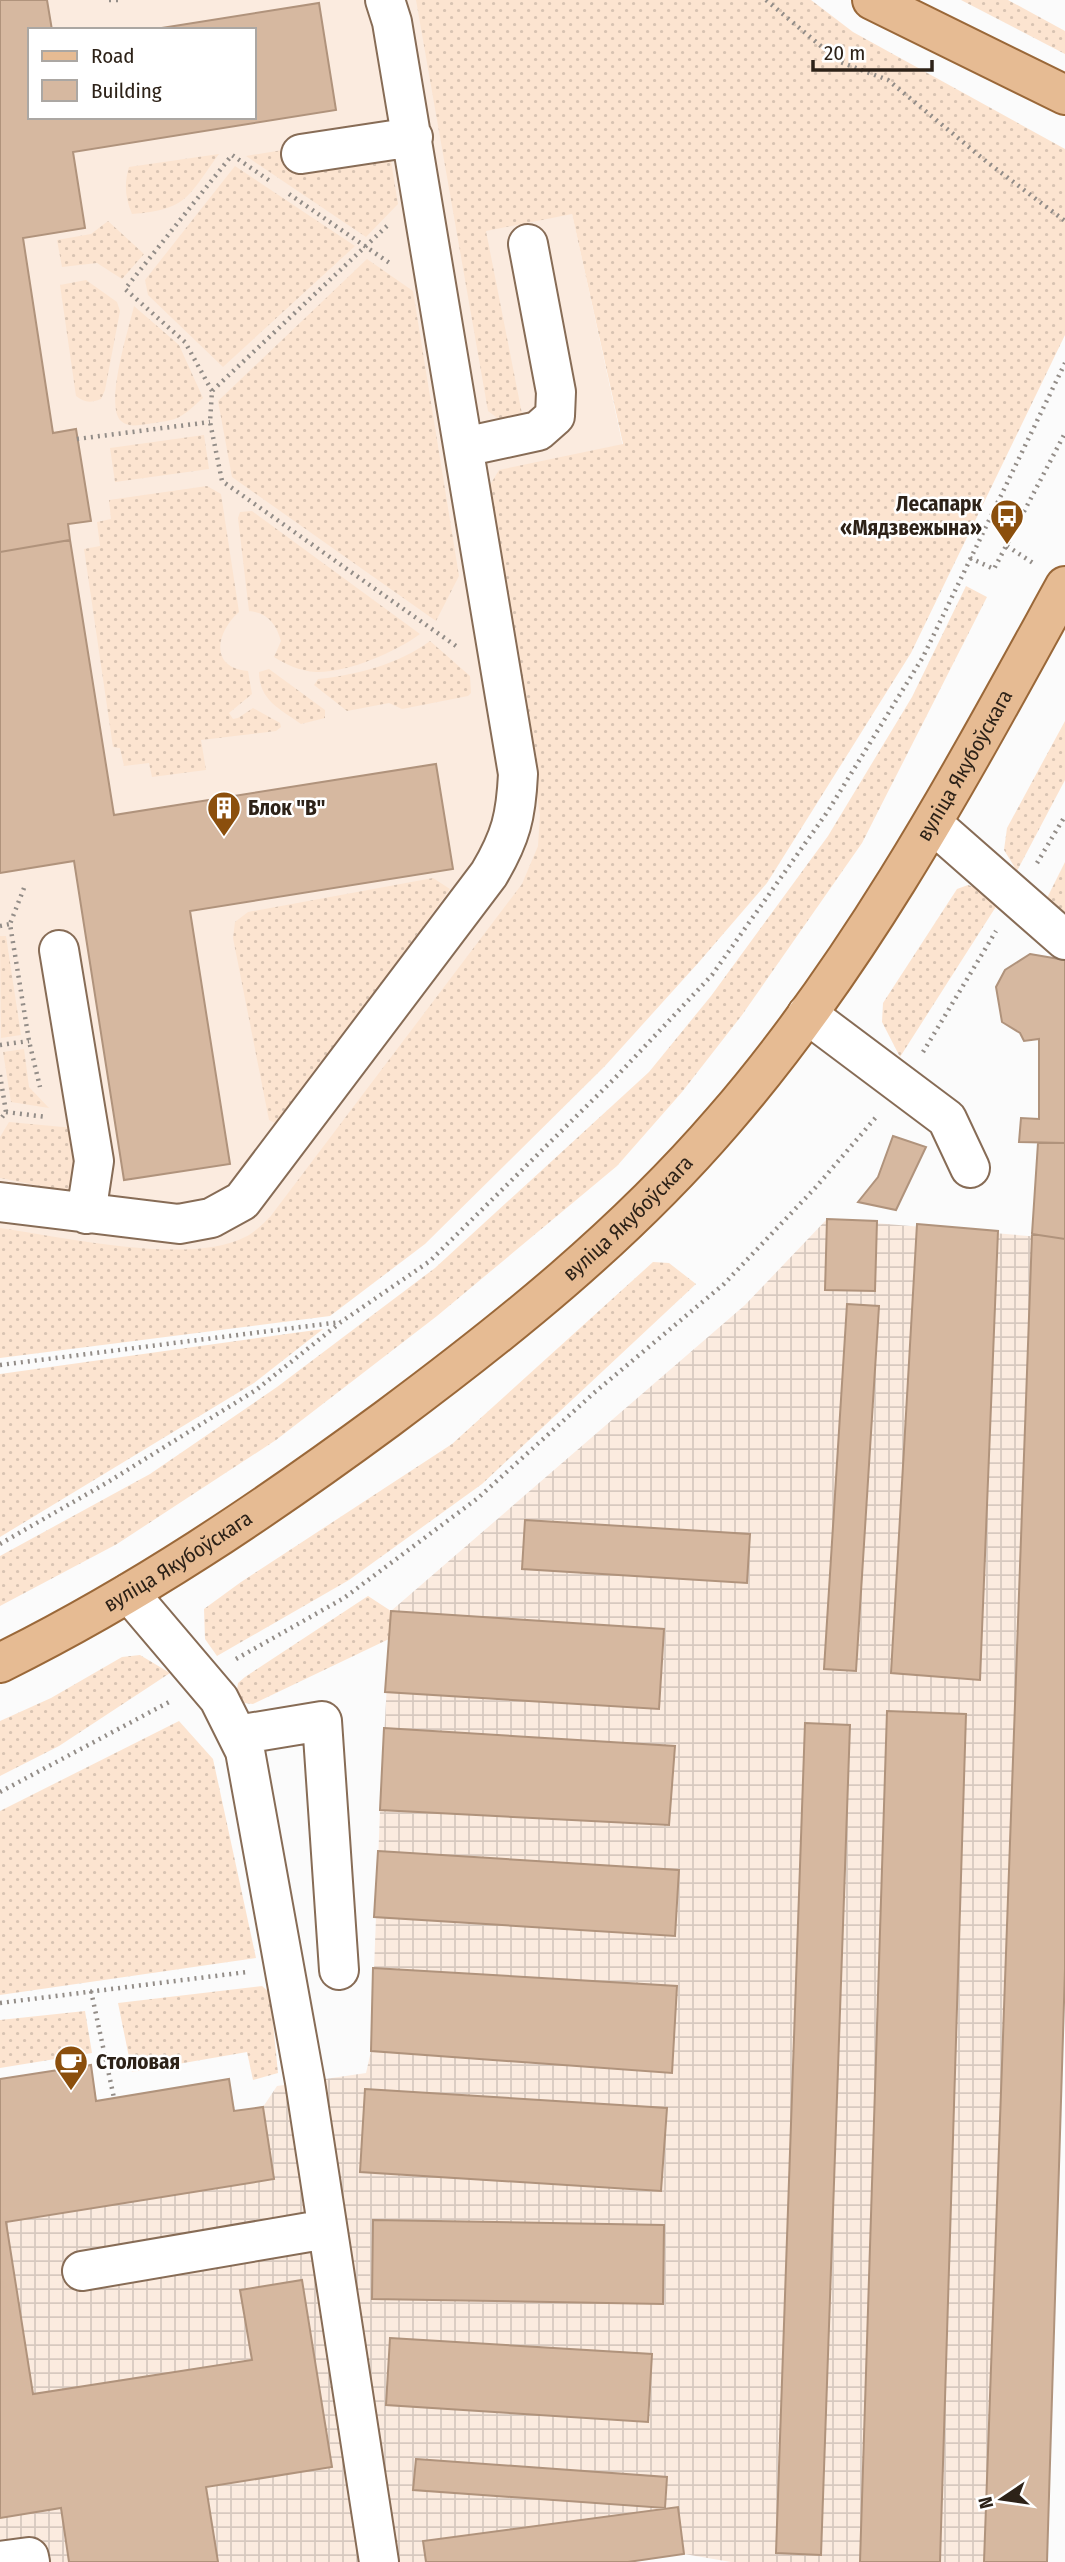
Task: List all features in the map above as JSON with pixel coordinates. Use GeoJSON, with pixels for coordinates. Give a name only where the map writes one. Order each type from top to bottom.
{"type":"FeatureCollection","features":[{"type":"Feature","properties":{"kind":"main road"},"geometry":{"type":"LineString","coordinates":[[872,0],[1065,95]]}},
{"type":"Feature","properties":{"kind":"main road","name":"вуліца Якубоўскага"},"geometry":{"type":"LineString","coordinates":[[0,1663],[201,1551],[353,1444],[482,1348],[589,1260],[638,1213],[724,1120],[807,1014],[934,825],[1065,586]]}},
{"type":"Feature","properties":{"kind":"lane"},"geometry":{"type":"LineString","coordinates":[[0,1202],[179,1224],[211,1218],[242,1201],[489,874],[508,842],[516,813],[519,774],[423,193],[392,22],[385,0]]}},
{"type":"Feature","properties":{"kind":"lane"},"geometry":{"type":"LineString","coordinates":[[301,154],[413,137]]}},
{"type":"Feature","properties":{"kind":"lane"},"geometry":{"type":"LineString","coordinates":[[464,447],[538,431],[555,416],[556,392],[528,244]]}},
{"type":"Feature","properties":{"kind":"lane"},"geometry":{"type":"LineString","coordinates":[[934,825],[1065,940]]}},
{"type":"Feature","properties":{"kind":"lane"},"geometry":{"type":"LineString","coordinates":[[59,950],[93,1161],[86,1214]]}},
{"type":"Feature","properties":{"kind":"lane"},"geometry":{"type":"LineString","coordinates":[[807,1014],[947,1119],[970,1168]]}},
{"type":"Feature","properties":{"kind":"lane"},"geometry":{"type":"LineString","coordinates":[[129,1593],[219,1699],[245,1751],[305,2082],[379,2562]]}},
{"type":"Feature","properties":{"kind":"lane"},"geometry":{"type":"LineString","coordinates":[[237,1735],[322,1721],[339,1970]]}},
{"type":"Feature","properties":{"kind":"lane"},"geometry":{"type":"LineString","coordinates":[[82,2272],[327,2229]]}},
{"type":"Feature","properties":{"kind":"lane"},"geometry":{"type":"LineString","coordinates":[[0,2561],[29,2557],[30,2562]]}},
{"type":"Feature","properties":{"kind":"path"},"geometry":{"type":"LineString","coordinates":[[109,0],[123,0]]}},
{"type":"Feature","properties":{"kind":"path"},"geometry":{"type":"LineString","coordinates":[[766,0],[840,62],[888,80],[986,162],[1065,221]]}},
{"type":"Feature","properties":{"kind":"path"},"geometry":{"type":"LineString","coordinates":[[276,185],[232,155],[125,289],[185,342],[212,391],[210,422],[222,481],[502,679]]}},
{"type":"Feature","properties":{"kind":"path"},"geometry":{"type":"LineString","coordinates":[[288,193],[440,300]]}},
{"type":"Feature","properties":{"kind":"path"},"geometry":{"type":"LineString","coordinates":[[212,391],[423,193]]}},
{"type":"Feature","properties":{"kind":"path"},"geometry":{"type":"LineString","coordinates":[[0,1544],[108,1482],[256,1390],[341,1322],[430,1261],[606,1088],[712,975],[835,799],[923,657],[1065,363]]}},
{"type":"Feature","properties":{"kind":"path"},"geometry":{"type":"LineString","coordinates":[[77,439],[210,422]]}},
{"type":"Feature","properties":{"kind":"path"},"geometry":{"type":"LineString","coordinates":[[970,558],[995,569],[1065,433]]}},
{"type":"Feature","properties":{"kind":"path"},"geometry":{"type":"LineString","coordinates":[[0,1792],[173,1700],[200,1679],[344,1598],[478,1498],[595,1392],[724,1284],[816,1187],[902,1086],[1065,816]]}},
{"type":"Feature","properties":{"kind":"path"},"geometry":{"type":"LineString","coordinates":[[0,926],[10,925]]}},
{"type":"Feature","properties":{"kind":"path"},"geometry":{"type":"LineString","coordinates":[[0,1045],[29,1041]]}},
{"type":"Feature","properties":{"kind":"path"},"geometry":{"type":"LineString","coordinates":[[0,1074],[6,1112],[0,1120]]}},
{"type":"Feature","properties":{"kind":"path"},"geometry":{"type":"LineString","coordinates":[[0,1365],[341,1322]]}},
{"type":"Feature","properties":{"kind":"path"},"geometry":{"type":"LineString","coordinates":[[0,2003],[251,1971]]}},
{"type":"Feature","properties":{"kind":"path"},"geometry":{"type":"LineString","coordinates":[[91,1991],[114,2098]]}},
{"type":"Feature","properties":{"kind":"shaded area"},"geometry":{"type":"Polygon","coordinates":[[[0,0],[519,0],[527,7],[709,840],[270,1311],[0,1345],[0,0]]]}},
{"type":"Feature","properties":{"kind":"shaded area"},"geometry":{"type":"Polygon","coordinates":[[[416,0],[811,0],[853,32],[1065,149],[1065,335],[911,653],[767,883],[605,1066],[425,1244],[330,1316],[0,1358],[0,1228],[126,1247],[160,1249],[221,1245],[252,1233],[270,1217],[522,884],[538,846],[540,815],[490,485],[499,470],[623,444],[572,214],[486,231],[523,419],[504,423],[488,411],[416,0]]]}},
{"type":"Feature","properties":{"kind":"shaded area"},"geometry":{"type":"Polygon","coordinates":[[[961,0],[1008,0],[1065,31],[1065,54],[961,0]]]}},
{"type":"Feature","properties":{"kind":"shaded area"},"geometry":{"type":"Polygon","coordinates":[[[374,135],[388,142],[398,204],[366,237],[246,156],[374,135]]]}},
{"type":"Feature","properties":{"kind":"shaded area"},"geometry":{"type":"Polygon","coordinates":[[[219,154],[185,198],[165,209],[132,214],[126,190],[129,167],[219,154]]]}},
{"type":"Feature","properties":{"kind":"shaded area"},"geometry":{"type":"Polygon","coordinates":[[[235,166],[355,246],[223,367],[148,295],[145,280],[235,166]]]}},
{"type":"Feature","properties":{"kind":"shaded area"},"geometry":{"type":"Polygon","coordinates":[[[108,221],[144,254],[122,279],[97,263],[62,267],[57,240],[91,234],[108,221]]]}},
{"type":"Feature","properties":{"kind":"shaded area"},"geometry":{"type":"Polygon","coordinates":[[[367,259],[413,291],[459,576],[436,621],[232,477],[218,401],[367,259]]]}},
{"type":"Feature","properties":{"kind":"shaded area"},"geometry":{"type":"Polygon","coordinates":[[[86,280],[117,302],[120,311],[105,390],[101,399],[91,402],[76,396],[60,285],[86,280]]]}},
{"type":"Feature","properties":{"kind":"shaded area"},"geometry":{"type":"Polygon","coordinates":[[[134,306],[179,345],[203,398],[183,415],[173,419],[131,425],[121,421],[116,412],[116,383],[134,306]]]}},
{"type":"Feature","properties":{"kind":"shaded area"},"geometry":{"type":"Polygon","coordinates":[[[204,435],[209,469],[115,482],[110,448],[204,435]]]}},
{"type":"Feature","properties":{"kind":"shaded area"},"geometry":{"type":"Polygon","coordinates":[[[207,486],[221,494],[239,612],[225,629],[220,648],[227,663],[248,671],[252,694],[229,713],[233,719],[238,718],[253,708],[280,723],[281,727],[276,731],[201,740],[206,770],[152,777],[149,763],[124,766],[120,748],[113,747],[84,549],[100,546],[97,522],[111,519],[109,500],[207,486]]]}},
{"type":"Feature","properties":{"kind":"shaded area"},"geometry":{"type":"Polygon","coordinates":[[[252,511],[420,634],[398,648],[342,669],[316,672],[289,665],[274,657],[281,641],[277,629],[266,617],[249,611],[238,518],[240,512],[252,511]]]}},
{"type":"Feature","properties":{"kind":"shaded area"},"geometry":{"type":"Polygon","coordinates":[[[966,586],[987,597],[862,843],[742,1015],[682,1092],[617,1166],[437,1316],[276,1440],[117,1544],[0,1606],[0,1556],[150,1474],[277,1387],[435,1268],[649,1072],[711,996],[828,836],[912,697],[966,586]]]}},
{"type":"Feature","properties":{"kind":"shaded area"},"geometry":{"type":"Polygon","coordinates":[[[430,641],[470,676],[471,693],[468,696],[402,709],[389,703],[347,711],[314,685],[318,679],[348,675],[391,662],[430,641]]]}},
{"type":"Feature","properties":{"kind":"shaded area"},"geometry":{"type":"Polygon","coordinates":[[[269,669],[325,710],[325,718],[301,724],[272,703],[263,690],[259,672],[269,669]]]}},
{"type":"Feature","properties":{"kind":"shaded area"},"geometry":{"type":"Polygon","coordinates":[[[1065,721],[1065,780],[1017,871],[1004,850],[1007,828],[1065,721]]]}},
{"type":"Feature","properties":{"kind":"shaded area"},"geometry":{"type":"Polygon","coordinates":[[[1065,862],[1065,921],[1045,902],[1065,862]]]}},
{"type":"Feature","properties":{"kind":"shaded area"},"geometry":{"type":"Polygon","coordinates":[[[433,878],[450,889],[281,1121],[275,1123],[269,1120],[233,938],[235,922],[248,912],[433,878]]]}},
{"type":"Feature","properties":{"kind":"shaded area"},"geometry":{"type":"Polygon","coordinates":[[[968,885],[985,891],[997,905],[900,1057],[882,1022],[883,1003],[957,889],[968,885]]]}},
{"type":"Feature","properties":{"kind":"shaded area"},"geometry":{"type":"Polygon","coordinates":[[[0,936],[6,936],[21,1035],[1,1038],[0,936]]]}},
{"type":"Feature","properties":{"kind":"shaded area"},"geometry":{"type":"Polygon","coordinates":[[[24,1049],[29,1087],[49,1108],[11,1102],[3,1052],[24,1049]]]}},
{"type":"Feature","properties":{"kind":"shaded area"},"geometry":{"type":"Polygon","coordinates":[[[9,1122],[74,1128],[76,1193],[0,1178],[0,1137],[9,1122]]]}},
{"type":"Feature","properties":{"kind":"shaded area"},"geometry":{"type":"Polygon","coordinates":[[[827,1219],[1065,1239],[1065,1969],[1047,2562],[731,2562],[684,2554],[678,2507],[424,2541],[426,2562],[0,2562],[0,2079],[91,2065],[97,2101],[229,2079],[235,2111],[263,2107],[277,2086],[366,2073],[371,2051],[391,1611],[745,1305],[827,1219]]]}},
{"type":"Feature","properties":{"kind":"shaded area"},"geometry":{"type":"Polygon","coordinates":[[[653,1262],[669,1263],[696,1284],[482,1484],[349,1580],[217,1656],[205,1639],[204,1609],[452,1444],[653,1262]]]}},
{"type":"Feature","properties":{"kind":"shaded area"},"geometry":{"type":"Polygon","coordinates":[[[323,1329],[254,1383],[0,1537],[0,1374],[323,1329]]]}},
{"type":"Feature","properties":{"kind":"shaded area"},"geometry":{"type":"Polygon","coordinates":[[[368,1596],[391,1611],[389,1639],[253,1704],[244,1703],[236,1697],[238,1683],[245,1677],[368,1596]]]}},
{"type":"Feature","properties":{"kind":"shaded area"},"geometry":{"type":"Polygon","coordinates":[[[140,1655],[170,1673],[59,1746],[0,1776],[0,1721],[51,1698],[122,1657],[140,1655]]]}},
{"type":"Feature","properties":{"kind":"shaded area"},"geometry":{"type":"Polygon","coordinates":[[[179,1721],[213,1759],[256,1958],[0,1995],[0,1811],[179,1721]]]}},
{"type":"Feature","properties":{"kind":"shaded area"},"geometry":{"type":"Polygon","coordinates":[[[262,1986],[270,1993],[278,2073],[253,2080],[247,2052],[132,2072],[118,2003],[262,1986]]]}},
{"type":"Feature","properties":{"kind":"shaded area"},"geometry":{"type":"Polygon","coordinates":[[[85,2011],[92,2053],[0,2068],[0,2020],[85,2011]]]}},
{"type":"Feature","properties":{"kind":"building"},"geometry":{"type":"Polygon","coordinates":[[[0,0],[47,0],[52,28],[28,28],[28,119],[256,119],[256,28],[162,28],[319,3],[336,110],[73,152],[85,228],[23,238],[53,433],[76,429],[91,521],[68,524],[70,540],[0,552],[0,0]]]}},
{"type":"Feature","properties":{"kind":"building","name":"Блок \"В\""},"geometry":{"type":"Polygon","coordinates":[[[70,540],[114,815],[436,764],[453,869],[190,911],[230,1164],[124,1180],[74,861],[0,873],[0,552],[70,540]]]}},
{"type":"Feature","properties":{"kind":"building"},"geometry":{"type":"Polygon","coordinates":[[[1030,954],[1065,960],[1065,1143],[1019,1142],[1021,1118],[1039,1119],[1039,1039],[1024,1041],[1020,1033],[1002,1022],[996,987],[1005,970],[1030,954]]]}},
{"type":"Feature","properties":{"kind":"building"},"geometry":{"type":"Polygon","coordinates":[[[893,1136],[926,1147],[896,1210],[858,1202],[878,1177],[893,1136]]]}},
{"type":"Feature","properties":{"kind":"building"},"geometry":{"type":"Polygon","coordinates":[[[1038,1143],[1065,1143],[1065,1239],[1032,1234],[1038,1143]]]}},
{"type":"Feature","properties":{"kind":"building"},"geometry":{"type":"Polygon","coordinates":[[[827,1219],[877,1221],[875,1291],[825,1290],[827,1219]]]}},
{"type":"Feature","properties":{"kind":"building"},"geometry":{"type":"Polygon","coordinates":[[[917,1224],[998,1231],[980,1680],[891,1673],[917,1224]]]}},
{"type":"Feature","properties":{"kind":"building"},"geometry":{"type":"Polygon","coordinates":[[[1032,1234],[1065,1239],[1065,1969],[1047,2562],[984,2562],[1032,1234]]]}},
{"type":"Feature","properties":{"kind":"building"},"geometry":{"type":"Polygon","coordinates":[[[847,1304],[879,1306],[856,1671],[824,1669],[847,1304]]]}},
{"type":"Feature","properties":{"kind":"building"},"geometry":{"type":"Polygon","coordinates":[[[525,1520],[750,1534],[747,1583],[522,1569],[525,1520]]]}},
{"type":"Feature","properties":{"kind":"building"},"geometry":{"type":"Polygon","coordinates":[[[391,1611],[664,1629],[659,1709],[385,1692],[391,1611]]]}},
{"type":"Feature","properties":{"kind":"building"},"geometry":{"type":"Polygon","coordinates":[[[887,1711],[966,1714],[940,2562],[860,2562],[887,1711]]]}},
{"type":"Feature","properties":{"kind":"building"},"geometry":{"type":"Polygon","coordinates":[[[805,1723],[850,1725],[821,2555],[776,2553],[805,1723]]]}},
{"type":"Feature","properties":{"kind":"building"},"geometry":{"type":"Polygon","coordinates":[[[384,1728],[675,1746],[669,1825],[380,1810],[384,1728]]]}},
{"type":"Feature","properties":{"kind":"building"},"geometry":{"type":"Polygon","coordinates":[[[378,1851],[679,1870],[675,1936],[374,1917],[378,1851]]]}},
{"type":"Feature","properties":{"kind":"building"},"geometry":{"type":"Polygon","coordinates":[[[373,1968],[677,1986],[672,2073],[371,2051],[373,1968]]]}},
{"type":"Feature","properties":{"kind":"building"},"geometry":{"type":"Polygon","coordinates":[[[91,2065],[96,2101],[229,2079],[234,2111],[263,2107],[274,2179],[6,2222],[33,2394],[252,2360],[240,2290],[302,2280],[332,2467],[206,2487],[218,2562],[69,2562],[61,2508],[0,2518],[0,2079],[91,2065]]]}},
{"type":"Feature","properties":{"kind":"building"},"geometry":{"type":"Polygon","coordinates":[[[365,2089],[667,2108],[661,2191],[360,2172],[365,2089]]]}},
{"type":"Feature","properties":{"kind":"building"},"geometry":{"type":"Polygon","coordinates":[[[373,2220],[664,2225],[663,2304],[372,2299],[373,2220]]]}},
{"type":"Feature","properties":{"kind":"building"},"geometry":{"type":"Polygon","coordinates":[[[390,2338],[652,2354],[648,2422],[386,2405],[390,2338]]]}},
{"type":"Feature","properties":{"kind":"building"},"geometry":{"type":"Polygon","coordinates":[[[416,2459],[667,2477],[665,2508],[413,2490],[416,2459]]]}},
{"type":"Feature","properties":{"kind":"building"},"geometry":{"type":"Polygon","coordinates":[[[678,2507],[684,2554],[628,2562],[426,2562],[423,2541],[678,2507]]]}},
{"type":"Feature","properties":{"kind":"place","name":"Лесапарк «Мядзвежына»"},"geometry":{"type":"Point","coordinates":[1007,546]}},
{"type":"Feature","properties":{"kind":"place","name":"Блок \"В\""},"geometry":{"type":"Point","coordinates":[224,838]}},
{"type":"Feature","properties":{"kind":"place","name":"Cтоловая"},"geometry":{"type":"Point","coordinates":[71,2092]}}]}
